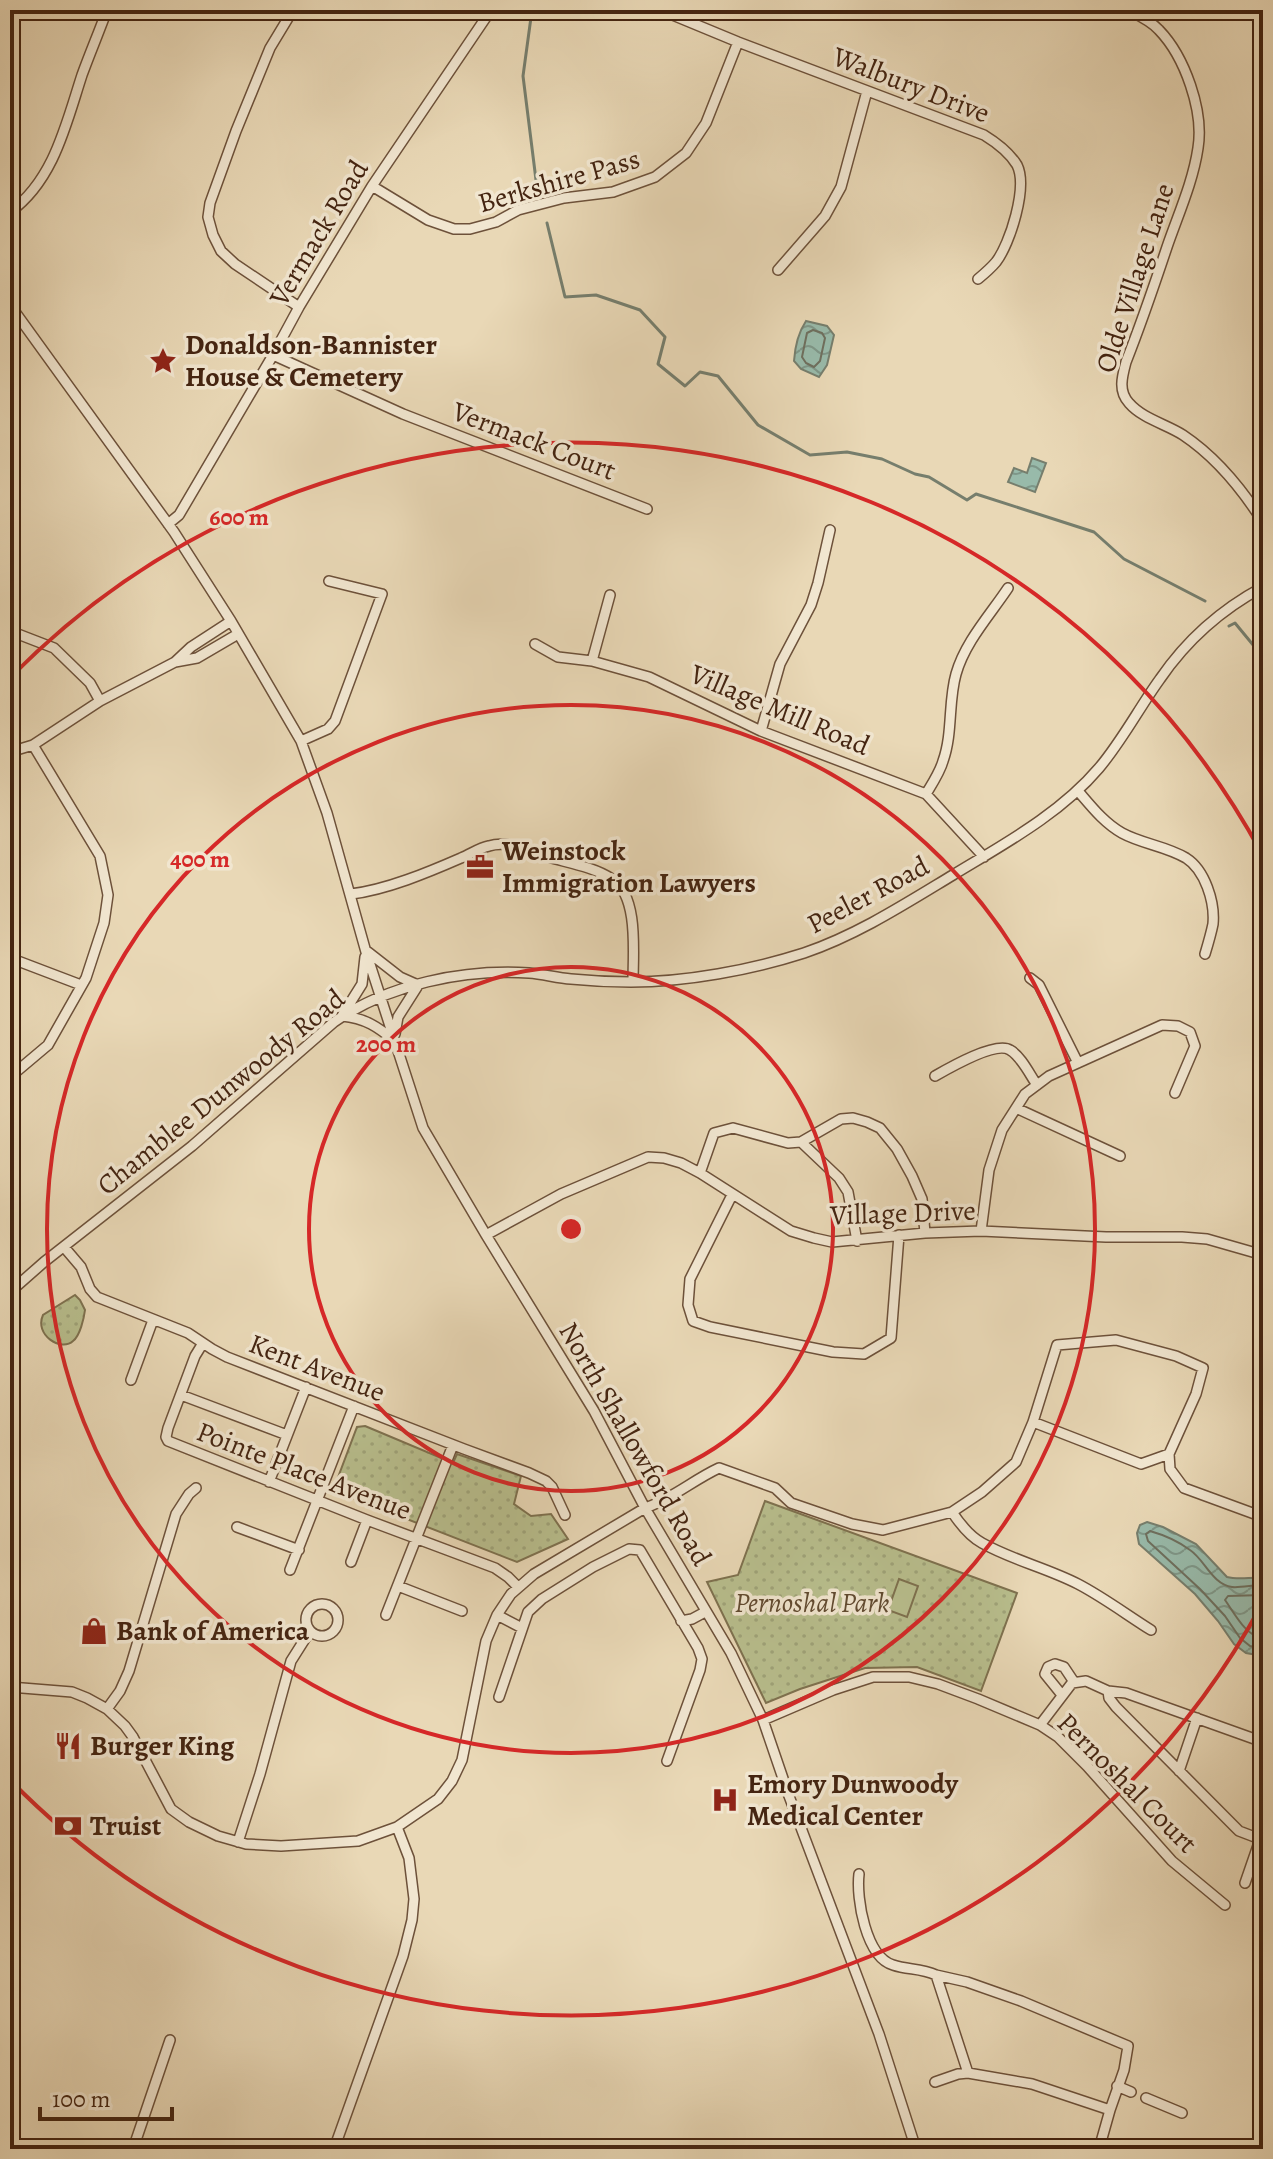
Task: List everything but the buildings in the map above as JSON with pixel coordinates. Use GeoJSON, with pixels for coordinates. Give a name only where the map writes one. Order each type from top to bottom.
{"type":"FeatureCollection","features":[{"type":"Feature","properties":{"kind":"street"},"geometry":{"type":"LineString","coordinates":[[10,212],[34,190],[48,168],[107,10]]}},
{"type":"Feature","properties":{"kind":"street"},"geometry":{"type":"LineString","coordinates":[[293,10],[270,48],[236,131],[210,203],[208,217],[213,235],[228,258],[299,307]]}},
{"type":"Feature","properties":{"kind":"street","name":"Vermack Road"},"geometry":{"type":"LineString","coordinates":[[168,524],[179,515],[372,186],[491,10]]}},
{"type":"Feature","properties":{"kind":"street","name":"Olde Village Lane"},"geometry":{"type":"LineString","coordinates":[[1128,10],[1158,29],[1172,47],[1195,97],[1199,125],[1198,148],[1187,189],[1126,362],[1122,389],[1128,402],[1144,415],[1181,434],[1204,451],[1225,472],[1263,522]]}},
{"type":"Feature","properties":{"kind":"street","name":"Walbury Drive"},"geometry":{"type":"LineString","coordinates":[[663,11],[984,135],[1001,146],[1017,166],[1022,188],[1016,217],[998,260],[978,279]]}},
{"type":"Feature","properties":{"kind":"street","name":"Berkshire Pass"},"geometry":{"type":"LineString","coordinates":[[372,186],[441,226],[470,229],[496,222],[518,210],[564,198],[613,192],[655,177],[686,153],[706,123],[738,42]]}},
{"type":"Feature","properties":{"kind":"street"},"geometry":{"type":"LineString","coordinates":[[778,270],[825,216],[841,187],[867,91]]}},
{"type":"Feature","properties":{"kind":"street"},"geometry":{"type":"LineString","coordinates":[[10,305],[168,524],[231,621],[301,741],[328,729],[335,721],[382,594],[329,581]]}},
{"type":"Feature","properties":{"kind":"street","name":"Vermack Court"},"geometry":{"type":"LineString","coordinates":[[273,355],[403,414],[647,509]]}},
{"type":"Feature","properties":{"kind":"street"},"geometry":{"type":"LineString","coordinates":[[761,731],[780,664],[811,605],[830,530]]}},
{"type":"Feature","properties":{"kind":"street","name":"Peeler Road"},"geometry":{"type":"LineString","coordinates":[[381,996],[418,985],[501,972],[633,982],[701,976],[770,963],[821,947],[892,913],[984,857],[1078,791],[1113,750],[1186,645],[1229,609],[1263,587]]}},
{"type":"Feature","properties":{"kind":"street"},"geometry":{"type":"LineString","coordinates":[[926,794],[943,761],[951,691],[964,652],[1008,588]]}},
{"type":"Feature","properties":{"kind":"street"},"geometry":{"type":"LineString","coordinates":[[592,661],[610,595]]}},
{"type":"Feature","properties":{"kind":"street"},"geometry":{"type":"LineString","coordinates":[[10,752],[33,745],[100,701],[175,662],[191,647],[231,621]]}},
{"type":"Feature","properties":{"kind":"street"},"geometry":{"type":"LineString","coordinates":[[10,631],[54,648],[90,683],[100,701]]}},
{"type":"Feature","properties":{"kind":"street"},"geometry":{"type":"LineString","coordinates":[[175,662],[197,658],[238,634]]}},
{"type":"Feature","properties":{"kind":"street","name":"Village Mill Road"},"geometry":{"type":"LineString","coordinates":[[535,644],[558,657],[592,661],[649,677],[761,731],[926,794],[984,857]]}},
{"type":"Feature","properties":{"kind":"street","name":"Chamblee Dunwoody Road"},"geometry":{"type":"LineString","coordinates":[[10,1292],[192,1146],[342,1016],[381,996],[327,813],[301,741]]}},
{"type":"Feature","properties":{"kind":"street"},"geometry":{"type":"LineString","coordinates":[[10,1077],[48,1045],[86,978],[104,923],[108,895],[100,856],[33,745]]}},
{"type":"Feature","properties":{"kind":"street"},"geometry":{"type":"LineString","coordinates":[[1078,791],[1096,812],[1122,833],[1187,859],[1199,872],[1213,911],[1213,925],[1205,954]]}},
{"type":"Feature","properties":{"kind":"street"},"geometry":{"type":"LineString","coordinates":[[351,894],[369,892],[499,844],[599,872],[613,879],[628,898],[633,982]]}},
{"type":"Feature","properties":{"kind":"street"},"geometry":{"type":"LineString","coordinates":[[366,949],[400,977],[418,985],[399,1015],[395,1041]]}},
{"type":"Feature","properties":{"kind":"street"},"geometry":{"type":"LineString","coordinates":[[366,949],[362,984],[342,1016],[368,1022],[395,1041]]}},
{"type":"Feature","properties":{"kind":"street"},"geometry":{"type":"LineString","coordinates":[[10,958],[81,985]]}},
{"type":"Feature","properties":{"kind":"street"},"geometry":{"type":"LineString","coordinates":[[1030,978],[1039,985],[1078,1063]]}},
{"type":"Feature","properties":{"kind":"street","name":"North Shallowford Road"},"geometry":{"type":"LineString","coordinates":[[381,996],[423,1128],[594,1411],[645,1508],[731,1653],[763,1720],[879,2034],[916,2149]]}},
{"type":"Feature","properties":{"kind":"street"},"geometry":{"type":"LineString","coordinates":[[981,1231],[989,1170],[1002,1130],[1025,1094],[1049,1076],[1162,1025],[1178,1026],[1190,1032],[1195,1046],[1175,1093]]}},
{"type":"Feature","properties":{"kind":"street"},"geometry":{"type":"LineString","coordinates":[[935,1076],[974,1056],[1001,1047],[1011,1050],[1037,1085]]}},
{"type":"Feature","properties":{"kind":"street"},"geometry":{"type":"LineString","coordinates":[[1016,1108],[1120,1156]]}},
{"type":"Feature","properties":{"kind":"street"},"geometry":{"type":"LineString","coordinates":[[700,1173],[714,1133],[733,1128],[788,1143],[801,1142],[841,1119],[853,1118],[880,1128],[897,1149],[922,1199],[925,1233]]}},
{"type":"Feature","properties":{"kind":"street"},"geometry":{"type":"LineString","coordinates":[[801,1142],[839,1178],[848,1192],[857,1241]]}},
{"type":"Feature","properties":{"kind":"street","name":"Village Drive"},"geometry":{"type":"LineString","coordinates":[[486,1235],[561,1194],[648,1157],[664,1158],[700,1173],[791,1231],[832,1242],[981,1231],[1207,1239],[1263,1255]]}},
{"type":"Feature","properties":{"kind":"street"},"geometry":{"type":"LineString","coordinates":[[732,1195],[690,1279],[688,1305],[693,1321],[710,1327],[833,1352],[864,1354],[891,1338],[899,1235]]}},
{"type":"Feature","properties":{"kind":"street","name":"Kent Avenue"},"geometry":{"type":"LineString","coordinates":[[64,1247],[77,1259],[90,1289],[97,1297],[188,1333],[227,1357],[529,1473],[552,1487],[565,1515]]}},
{"type":"Feature","properties":{"kind":"street"},"geometry":{"type":"LineString","coordinates":[[132,1375],[153,1320]]}},
{"type":"Feature","properties":{"kind":"street"},"geometry":{"type":"LineString","coordinates":[[10,1687],[72,1692],[107,1709],[133,1737],[171,1809],[209,1831],[238,1842],[281,1846],[358,1841],[397,1827],[438,1799],[452,1781],[462,1760],[484,1649],[497,1615],[518,1587],[534,1574],[719,1468],[775,1488],[791,1503],[852,1524],[883,1530],[952,1512],[982,1492],[1016,1462],[1033,1422],[1057,1345],[1116,1340],[1176,1356],[1203,1368],[1196,1394],[1169,1454],[1170,1469],[1184,1488],[1263,1517]]}},
{"type":"Feature","properties":{"kind":"street","name":"Pointe Place Avenue"},"geometry":{"type":"LineString","coordinates":[[203,1343],[195,1356],[168,1428],[168,1441],[495,1568],[518,1587]]}},
{"type":"Feature","properties":{"kind":"street"},"geometry":{"type":"LineString","coordinates":[[269,1482],[306,1387]]}},
{"type":"Feature","properties":{"kind":"street"},"geometry":{"type":"LineString","coordinates":[[181,1395],[287,1435]]}},
{"type":"Feature","properties":{"kind":"street"},"geometry":{"type":"LineString","coordinates":[[290,1570],[354,1406]]}},
{"type":"Feature","properties":{"kind":"street"},"geometry":{"type":"LineString","coordinates":[[1033,1422],[1141,1464],[1169,1454]]}},
{"type":"Feature","properties":{"kind":"street"},"geometry":{"type":"LineString","coordinates":[[386,1615],[453,1445]]}},
{"type":"Feature","properties":{"kind":"street"},"geometry":{"type":"LineString","coordinates":[[107,1709],[129,1671],[176,1514],[196,1488]]}},
{"type":"Feature","properties":{"kind":"street"},"geometry":{"type":"LineString","coordinates":[[952,1512],[964,1529],[980,1542],[1079,1585],[1151,1630]]}},
{"type":"Feature","properties":{"kind":"street"},"geometry":{"type":"LineString","coordinates":[[351,1562],[367,1520]]}},
{"type":"Feature","properties":{"kind":"street"},"geometry":{"type":"LineString","coordinates":[[237,1527],[299,1550]]}},
{"type":"Feature","properties":{"kind":"street"},"geometry":{"type":"LineString","coordinates":[[499,1697],[528,1612],[542,1599],[593,1567],[629,1549],[640,1550],[702,1659],[667,1761]]}},
{"type":"Feature","properties":{"kind":"street"},"geometry":{"type":"LineString","coordinates":[[398,1586],[462,1611]]}},
{"type":"Feature","properties":{"kind":"street"},"geometry":{"type":"LineString","coordinates":[[681,1621],[705,1612]]}},
{"type":"Feature","properties":{"kind":"street"},"geometry":{"type":"LineString","coordinates":[[497,1615],[522,1628]]}},
{"type":"Feature","properties":{"kind":"street"},"geometry":{"type":"LineString","coordinates":[[238,1842],[291,1661],[310,1631]]}},
{"type":"Feature","properties":{"kind":"street"},"geometry":{"type":"LineString","coordinates":[[1062,1695],[1045,1674],[1048,1667],[1055,1664],[1064,1667],[1074,1682]]}},
{"type":"Feature","properties":{"kind":"street","name":"Pernoshal Court"},"geometry":{"type":"LineString","coordinates":[[763,1720],[873,1677],[909,1677],[938,1684],[1040,1725],[1058,1737],[1172,1861],[1225,1905]]}},
{"type":"Feature","properties":{"kind":"street"},"geometry":{"type":"LineString","coordinates":[[1040,1725],[1068,1687],[1074,1682],[1086,1681],[1263,1742]]}},
{"type":"Feature","properties":{"kind":"street"},"geometry":{"type":"LineString","coordinates":[[1108,1691],[1116,1707],[1234,1826],[1245,1834],[1262,1835],[1245,1883]]}},
{"type":"Feature","properties":{"kind":"street"},"geometry":{"type":"LineString","coordinates":[[1179,1771],[1197,1718]]}},
{"type":"Feature","properties":{"kind":"street"},"geometry":{"type":"LineString","coordinates":[[334,2149],[403,1956],[412,1920],[414,1899],[409,1858],[397,1827]]}},
{"type":"Feature","properties":{"kind":"street"},"geometry":{"type":"LineString","coordinates":[[859,1874],[859,1904],[875,1952],[883,1961],[967,1982],[1128,2046],[1124,2070],[1099,2149]]}},
{"type":"Feature","properties":{"kind":"street"},"geometry":{"type":"LineString","coordinates":[[936,1975],[968,2073]]}},
{"type":"Feature","properties":{"kind":"street"},"geometry":{"type":"LineString","coordinates":[[133,2149],[170,2040]]}},
{"type":"Feature","properties":{"kind":"street"},"geometry":{"type":"LineString","coordinates":[[935,2082],[968,2073],[1032,2084],[1110,2110]]}},
{"type":"Feature","properties":{"kind":"street"},"geometry":{"type":"LineString","coordinates":[[1117,2086],[1131,2092]]}},
{"type":"Feature","properties":{"kind":"street"},"geometry":{"type":"LineString","coordinates":[[1146,2098],[1182,2113]]}},
{"type":"Feature","properties":{"kind":"green space"},"geometry":{"type":"Polygon","coordinates":[[[75,1295],[85,1310],[80,1331],[68,1344],[56,1343],[42,1329],[43,1315],[75,1295]]]}},
{"type":"Feature","properties":{"kind":"green space"},"geometry":{"type":"Polygon","coordinates":[[[365,1426],[453,1463],[457,1454],[521,1476],[514,1504],[531,1516],[551,1514],[568,1539],[517,1562],[335,1491],[357,1427],[365,1426]]]}},
{"type":"Feature","properties":{"kind":"green space","name":"Pernoshal Park"},"geometry":{"type":"Polygon","coordinates":[[[765,1501],[1017,1593],[981,1691],[917,1667],[865,1668],[766,1703],[707,1582],[738,1575],[765,1501]]]}},
{"type":"Feature","properties":{"kind":"green space"},"geometry":{"type":"Polygon","coordinates":[[[899,1579],[918,1586],[907,1617],[888,1610],[899,1579]]]}},
{"type":"Feature","properties":{"kind":"water"},"geometry":{"type":"Polygon","coordinates":[[[806,321],[827,326],[834,335],[827,365],[819,377],[801,369],[794,361],[797,340],[806,321]]]}},
{"type":"Feature","properties":{"kind":"water"},"geometry":{"type":"Polygon","coordinates":[[[1032,458],[1046,463],[1035,492],[1008,482],[1014,468],[1027,473],[1032,458]]]}},
{"type":"Feature","properties":{"kind":"water"},"geometry":{"type":"Polygon","coordinates":[[[1147,1522],[1196,1544],[1227,1577],[1263,1578],[1263,1656],[1246,1653],[1234,1644],[1195,1594],[1139,1544],[1137,1533],[1140,1525],[1147,1522]]]}},
{"type":"Feature","properties":{"kind":"waterway"},"geometry":{"type":"LineString","coordinates":[[532,10],[523,76],[539,188]]}},
{"type":"Feature","properties":{"kind":"waterway"},"geometry":{"type":"LineString","coordinates":[[547,223],[565,297],[596,295],[640,310],[665,337],[658,364],[685,386],[700,372],[718,376],[758,425],[810,455],[847,452],[882,459],[929,477],[967,500],[976,494],[1094,532],[1124,559],[1205,601]]}},
{"type":"Feature","properties":{"kind":"waterway"},"geometry":{"type":"LineString","coordinates":[[1229,626],[1235,623],[1263,657]]}},
{"type":"Feature","properties":{"kind":"waterway"},"geometry":{"type":"LineString","coordinates":[[1250,2149],[1263,2115]]}},
{"type":"Feature","properties":{"kind":"place","name":"Donaldson-Bannister House & Cemetery"},"geometry":{"type":"Point","coordinates":[163,361]}},
{"type":"Feature","properties":{"kind":"place","name":"Weinstock Immigration Lawyers"},"geometry":{"type":"Point","coordinates":[480,867]}},
{"type":"Feature","properties":{"kind":"place","name":"Bank of America"},"geometry":{"type":"Point","coordinates":[94,1631]}},
{"type":"Feature","properties":{"kind":"place","name":"Burger King"},"geometry":{"type":"Point","coordinates":[68,1746]}},
{"type":"Feature","properties":{"kind":"place","name":"Emory Dunwoody Medical Center"},"geometry":{"type":"Point","coordinates":[725,1800]}},
{"type":"Feature","properties":{"kind":"place","name":"Truist"},"geometry":{"type":"Point","coordinates":[68,1826]}}]}
